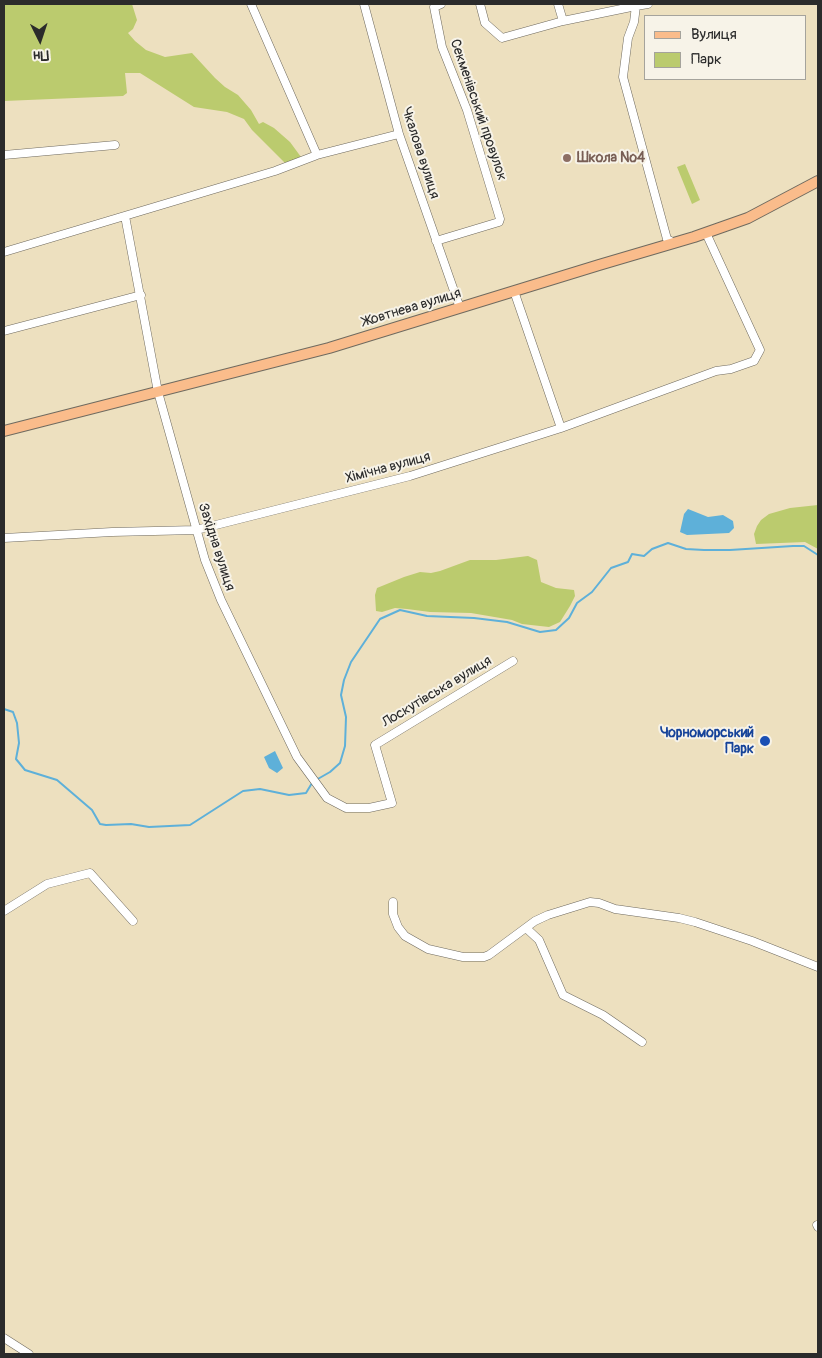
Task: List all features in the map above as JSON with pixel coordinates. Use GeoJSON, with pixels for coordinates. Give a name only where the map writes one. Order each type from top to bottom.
{"type":"FeatureCollection","features":[{"type":"Feature","properties":{"kind":"main road","name":"Жовтнева вулиця"},"geometry":{"type":"LineString","coordinates":[[4,431],[320,351],[674,243],[748,218],[818,181]]}},
{"type":"Feature","properties":{"kind":"street"},"geometry":{"type":"LineString","coordinates":[[252,4],[316,155]]}},
{"type":"Feature","properties":{"kind":"street","name":"Чкалова вулиця"},"geometry":{"type":"LineString","coordinates":[[364,4],[399,134],[460,308]]}},
{"type":"Feature","properties":{"kind":"street","name":"Секменівський провулок"},"geometry":{"type":"LineString","coordinates":[[436,241],[499,222],[500,219],[467,110],[442,47],[434,7],[441,4]]}},
{"type":"Feature","properties":{"kind":"street"},"geometry":{"type":"LineString","coordinates":[[480,4],[485,23],[502,38],[563,21],[648,4]]}},
{"type":"Feature","properties":{"kind":"street"},"geometry":{"type":"LineString","coordinates":[[558,4],[563,21]]}},
{"type":"Feature","properties":{"kind":"street"},"geometry":{"type":"LineString","coordinates":[[636,5],[634,22],[628,38],[623,77],[667,240],[674,243]]}},
{"type":"Feature","properties":{"kind":"street"},"geometry":{"type":"LineString","coordinates":[[4,252],[275,171],[316,155],[399,134]]}},
{"type":"Feature","properties":{"kind":"street"},"geometry":{"type":"LineString","coordinates":[[4,155],[116,145]]}},
{"type":"Feature","properties":{"kind":"street","name":"Західна вулиця"},"geometry":{"type":"LineString","coordinates":[[125,216],[158,392],[205,560],[221,600],[297,757],[327,798],[346,808],[370,808],[392,803]]}},
{"type":"Feature","properties":{"kind":"street","name":"Хімічна вулиця"},"geometry":{"type":"LineString","coordinates":[[4,538],[196,530],[410,476],[562,428],[707,374],[731,369],[754,360],[760,350],[706,233]]}},
{"type":"Feature","properties":{"kind":"street"},"geometry":{"type":"LineString","coordinates":[[514,291],[562,428]]}},
{"type":"Feature","properties":{"kind":"street"},"geometry":{"type":"LineString","coordinates":[[4,331],[141,295]]}},
{"type":"Feature","properties":{"kind":"street","name":"Лоскутівська вулиця"},"geometry":{"type":"LineString","coordinates":[[392,803],[375,744],[514,661]]}},
{"type":"Feature","properties":{"kind":"street"},"geometry":{"type":"LineString","coordinates":[[4,911],[48,884],[90,873],[133,921]]}},
{"type":"Feature","properties":{"kind":"street"},"geometry":{"type":"LineString","coordinates":[[393,902],[398,927],[405,936],[428,948],[462,957],[484,957],[489,955],[526,928],[548,915],[580,904],[594,902],[615,908],[695,922],[752,941],[818,967]]}},
{"type":"Feature","properties":{"kind":"street"},"geometry":{"type":"LineString","coordinates":[[526,928],[539,940],[563,995],[603,1015],[642,1042]]}},
{"type":"Feature","properties":{"kind":"street"},"geometry":{"type":"LineString","coordinates":[[4,1338],[29,1354]]}},
{"type":"Feature","properties":{"kind":"green space"},"geometry":{"type":"Polygon","coordinates":[[[4,4],[132,4],[137,20],[133,29],[128,33],[135,41],[146,50],[165,57],[192,53],[215,78],[238,95],[251,110],[259,124],[263,122],[274,128],[290,142],[301,157],[285,163],[252,130],[244,119],[227,112],[194,107],[140,73],[125,73],[127,93],[123,96],[4,101],[4,4]]]}},
{"type":"Feature","properties":{"kind":"green space"},"geometry":{"type":"Polygon","coordinates":[[[685,164],[700,200],[692,204],[677,167],[685,164]]]}},
{"type":"Feature","properties":{"kind":"green space"},"geometry":{"type":"Polygon","coordinates":[[[818,505],[818,549],[805,542],[756,544],[754,534],[757,526],[769,514],[790,508],[818,505]]]}},
{"type":"Feature","properties":{"kind":"green space"},"geometry":{"type":"Polygon","coordinates":[[[528,556],[537,560],[541,582],[556,588],[574,590],[575,596],[560,622],[549,627],[522,624],[512,620],[471,613],[430,612],[395,608],[382,612],[376,611],[375,595],[377,588],[404,577],[420,572],[431,573],[440,571],[470,560],[496,560],[528,556]]]}},
{"type":"Feature","properties":{"kind":"water"},"geometry":{"type":"Polygon","coordinates":[[[688,509],[708,517],[723,515],[733,521],[734,528],[729,533],[687,535],[680,532],[684,514],[688,509]]]}},
{"type":"Feature","properties":{"kind":"water"},"geometry":{"type":"Polygon","coordinates":[[[275,751],[283,768],[277,773],[269,768],[264,757],[275,751]]]}},
{"type":"Feature","properties":{"kind":"waterway"},"geometry":{"type":"LineString","coordinates":[[316,780],[330,772],[340,763],[345,746],[346,717],[341,695],[351,662],[380,619],[400,610],[427,616],[474,618],[507,622],[540,632],[556,630],[569,618],[577,603],[592,592],[611,568],[628,562],[632,554],[644,556],[652,549],[668,543],[686,549],[704,550],[804,546],[818,555]]}},
{"type":"Feature","properties":{"kind":"waterway"},"geometry":{"type":"LineString","coordinates":[[4,709],[13,712],[17,723],[19,743],[16,759],[25,770],[57,780],[92,810],[100,824],[131,824],[149,827],[190,825],[243,791],[260,789],[289,795],[306,793],[312,783]]}},
{"type":"Feature","properties":{"kind":"place","name":"Школа №4"},"geometry":{"type":"Point","coordinates":[567,158]}},
{"type":"Feature","properties":{"kind":"place","name":"Чорноморський Парк"},"geometry":{"type":"Point","coordinates":[765,741]}}]}
